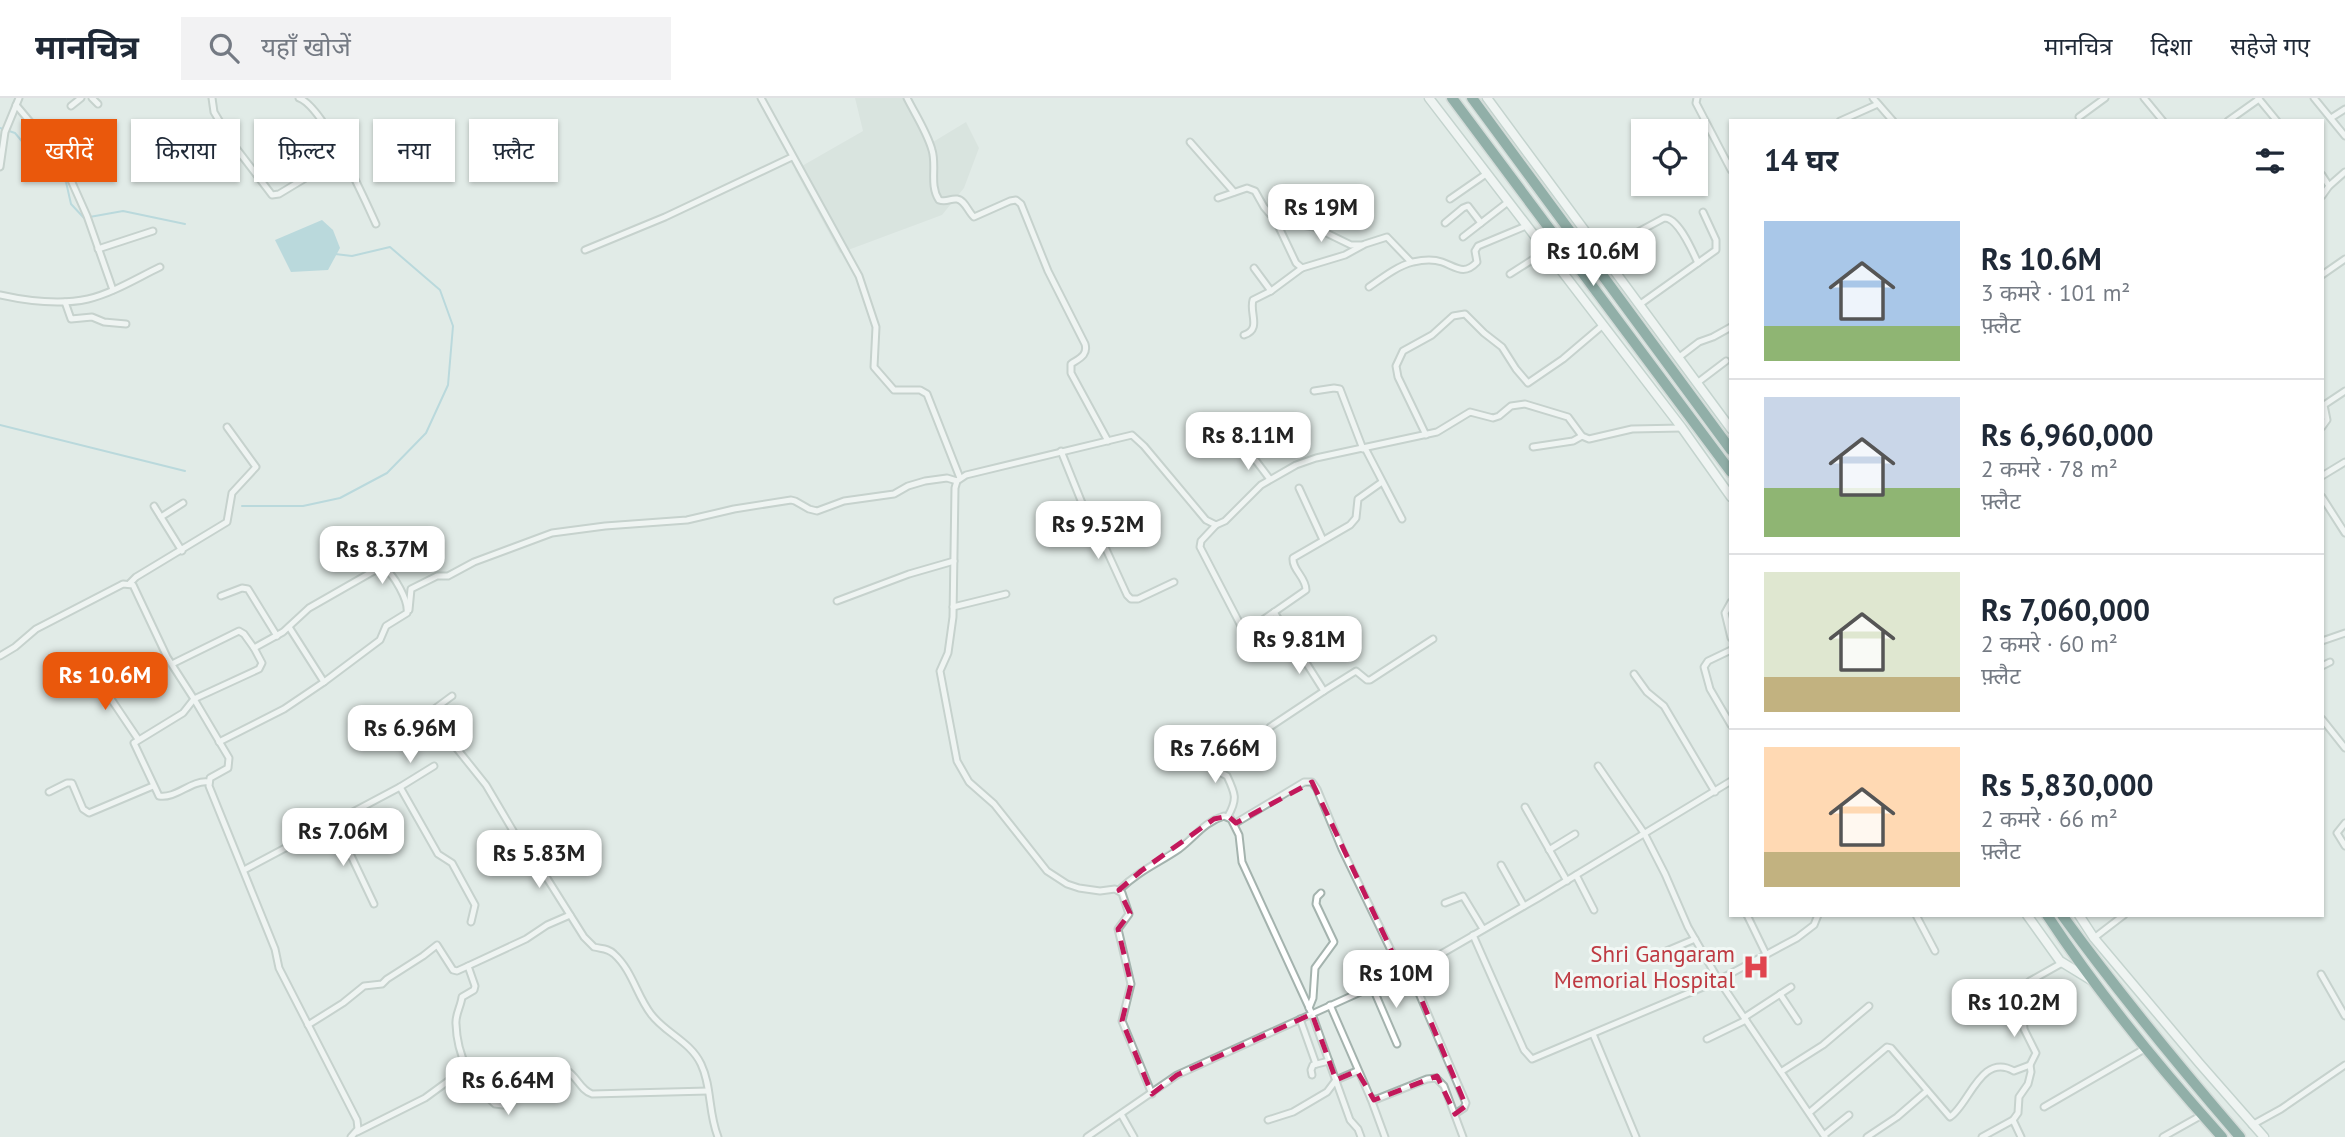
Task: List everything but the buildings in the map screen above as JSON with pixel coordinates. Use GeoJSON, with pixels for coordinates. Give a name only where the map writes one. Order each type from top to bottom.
{"type":"FeatureCollection","features":[{"type":"Feature","properties":{"kind":"highway"},"geometry":{"type":"LineString","coordinates":[[1452,98],[1729,469]]}},
{"type":"Feature","properties":{"kind":"highway"},"geometry":{"type":"LineString","coordinates":[[1472,98],[1729,447]]}},
{"type":"Feature","properties":{"kind":"highway"},"geometry":{"type":"LineString","coordinates":[[2048,917],[2093,982],[2222,1137]]}},
{"type":"Feature","properties":{"kind":"highway"},"geometry":{"type":"LineString","coordinates":[[2063,917],[2106,976],[2240,1137]]}},
{"type":"Feature","properties":{"kind":"street"},"geometry":{"type":"LineString","coordinates":[[0,167],[6,129],[19,98]]}},
{"type":"Feature","properties":{"kind":"street"},"geometry":{"type":"LineString","coordinates":[[71,106],[81,98]]}},
{"type":"Feature","properties":{"kind":"street"},"geometry":{"type":"LineString","coordinates":[[93,98],[98,104]]}},
{"type":"Feature","properties":{"kind":"street"},"geometry":{"type":"LineString","coordinates":[[212,98],[214,112],[254,171]]}},
{"type":"Feature","properties":{"kind":"street"},"geometry":{"type":"LineString","coordinates":[[299,98],[313,106],[321,119]]}},
{"type":"Feature","properties":{"kind":"street"},"geometry":{"type":"LineString","coordinates":[[761,98],[853,262],[871,307],[877,339],[874,367],[894,390],[920,390],[927,394],[958,480],[955,488],[953,607],[948,653],[940,671],[955,752],[965,776],[994,803],[1046,871],[1079,888],[1119,890],[1141,871],[1181,847],[1204,825],[1213,819],[1228,816]]}},
{"type":"Feature","properties":{"kind":"street"},"geometry":{"type":"LineString","coordinates":[[907,98],[931,146],[934,188],[939,200],[961,201],[974,217],[1010,201],[1016,200],[1021,204],[1048,271],[1085,344],[1085,354],[1071,364],[1070,373],[1108,441]]}},
{"type":"Feature","properties":{"kind":"street"},"geometry":{"type":"LineString","coordinates":[[1429,98],[1682,428],[1729,494]]}},
{"type":"Feature","properties":{"kind":"street"},"geometry":{"type":"LineString","coordinates":[[1488,98],[1729,426]]}},
{"type":"Feature","properties":{"kind":"street"},"geometry":{"type":"LineString","coordinates":[[1697,98],[1696,103],[1729,164]]}},
{"type":"Feature","properties":{"kind":"street"},"geometry":{"type":"LineString","coordinates":[[1873,98],[1891,119]]}},
{"type":"Feature","properties":{"kind":"street"},"geometry":{"type":"LineString","coordinates":[[2079,117],[2105,98]]}},
{"type":"Feature","properties":{"kind":"street"},"geometry":{"type":"LineString","coordinates":[[2144,98],[2161,119]]}},
{"type":"Feature","properties":{"kind":"street"},"geometry":{"type":"LineString","coordinates":[[2314,98],[2345,136]]}},
{"type":"Feature","properties":{"kind":"street"},"geometry":{"type":"LineString","coordinates":[[2231,119],[2259,99],[2275,119]]}},
{"type":"Feature","properties":{"kind":"street"},"geometry":{"type":"LineString","coordinates":[[1844,119],[1878,104]]}},
{"type":"Feature","properties":{"kind":"street"},"geometry":{"type":"LineString","coordinates":[[16,105],[62,160],[88,218],[113,290]]}},
{"type":"Feature","properties":{"kind":"street"},"geometry":{"type":"LineString","coordinates":[[2331,118],[2345,108]]}},
{"type":"Feature","properties":{"kind":"street"},"geometry":{"type":"LineString","coordinates":[[1189,142],[1234,192]]}},
{"type":"Feature","properties":{"kind":"street"},"geometry":{"type":"LineString","coordinates":[[585,250],[665,217],[792,157]]}},
{"type":"Feature","properties":{"kind":"street"},"geometry":{"type":"LineString","coordinates":[[2324,192],[2345,172]]}},
{"type":"Feature","properties":{"kind":"street"},"geometry":{"type":"LineString","coordinates":[[1450,199],[1486,174]]}},
{"type":"Feature","properties":{"kind":"street"},"geometry":{"type":"LineString","coordinates":[[2324,178],[2329,186]]}},
{"type":"Feature","properties":{"kind":"street"},"geometry":{"type":"LineString","coordinates":[[262,182],[272,195],[279,194],[299,182]]}},
{"type":"Feature","properties":{"kind":"street"},"geometry":{"type":"LineString","coordinates":[[355,182],[376,224]]}},
{"type":"Feature","properties":{"kind":"street"},"geometry":{"type":"LineString","coordinates":[[1218,198],[1247,188],[1252,189],[1276,221],[1296,263],[1302,268]]}},
{"type":"Feature","properties":{"kind":"street"},"geometry":{"type":"LineString","coordinates":[[1463,237],[1508,202]]}},
{"type":"Feature","properties":{"kind":"street"},"geometry":{"type":"LineString","coordinates":[[1446,223],[1466,206],[1471,208],[1481,223]]}},
{"type":"Feature","properties":{"kind":"street"},"geometry":{"type":"LineString","coordinates":[[1639,305],[1716,250],[1718,245],[1703,212]]}},
{"type":"Feature","properties":{"kind":"street"},"geometry":{"type":"LineString","coordinates":[[1601,253],[1669,217],[1675,221],[1689,243],[1698,263]]}},
{"type":"Feature","properties":{"kind":"street"},"geometry":{"type":"LineString","coordinates":[[1276,221],[1318,228],[1351,246],[1387,237],[1411,262]]}},
{"type":"Feature","properties":{"kind":"street"},"geometry":{"type":"LineString","coordinates":[[1369,287],[1411,262],[1433,261],[1466,270],[1477,262],[1475,251],[1478,246],[1526,226]]}},
{"type":"Feature","properties":{"kind":"street"},"geometry":{"type":"LineString","coordinates":[[98,249],[153,231]]}},
{"type":"Feature","properties":{"kind":"street"},"geometry":{"type":"LineString","coordinates":[[1244,335],[1252,332],[1255,326],[1252,301],[1271,291],[1302,268],[1345,255],[1365,244]]}},
{"type":"Feature","properties":{"kind":"street"},"geometry":{"type":"LineString","coordinates":[[1510,274],[1546,251]]}},
{"type":"Feature","properties":{"kind":"street"},"geometry":{"type":"LineString","coordinates":[[2324,274],[2345,259]]}},
{"type":"Feature","properties":{"kind":"street"},"geometry":{"type":"LineString","coordinates":[[0,295],[65,302],[90,298],[160,267]]}},
{"type":"Feature","properties":{"kind":"street"},"geometry":{"type":"LineString","coordinates":[[1254,268],[1271,291]]}},
{"type":"Feature","properties":{"kind":"street"},"geometry":{"type":"LineString","coordinates":[[65,302],[71,318],[89,317],[104,322],[126,324]]}},
{"type":"Feature","properties":{"kind":"street"},"geometry":{"type":"LineString","coordinates":[[1426,435],[1398,377],[1396,366],[1403,351],[1432,335],[1453,316],[1465,314],[1469,317],[1480,330],[1502,347],[1528,383],[1563,359],[1603,325]]}},
{"type":"Feature","properties":{"kind":"street"},"geometry":{"type":"LineString","coordinates":[[1678,358],[1699,342],[1729,328]]}},
{"type":"Feature","properties":{"kind":"street"},"geometry":{"type":"LineString","coordinates":[[1697,383],[1726,361]]}},
{"type":"Feature","properties":{"kind":"street"},"geometry":{"type":"LineString","coordinates":[[1314,391],[1340,389],[1364,448],[1402,519]]}},
{"type":"Feature","properties":{"kind":"street"},"geometry":{"type":"LineString","coordinates":[[2324,424],[2327,420],[2324,405],[2345,391]]}},
{"type":"Feature","properties":{"kind":"street"},"geometry":{"type":"LineString","coordinates":[[1253,649],[1200,547],[1201,541],[1216,525],[1225,521],[1269,478],[1316,458],[1426,435],[1445,428],[1471,412],[1493,418],[1517,404],[1569,417],[1582,436],[1589,439],[1632,429],[1682,428]]}},
{"type":"Feature","properties":{"kind":"street"},"geometry":{"type":"LineString","coordinates":[[0,656],[40,627],[123,584],[130,583],[135,577],[227,523],[232,493],[255,470],[254,462],[228,427]]}},
{"type":"Feature","properties":{"kind":"street"},"geometry":{"type":"LineString","coordinates":[[219,743],[284,709],[380,640],[386,626],[409,610],[411,589],[416,585],[437,576],[449,576],[474,562],[540,536],[577,528],[687,520],[791,500],[817,511],[844,500],[894,494],[925,481],[947,478],[958,480],[1061,451],[1132,435],[1206,520],[1216,525]]}},
{"type":"Feature","properties":{"kind":"street"},"geometry":{"type":"LineString","coordinates":[[1533,447],[1573,441],[1582,436]]}},
{"type":"Feature","properties":{"kind":"street"},"geometry":{"type":"LineString","coordinates":[[1247,449],[1269,478]]}},
{"type":"Feature","properties":{"kind":"street"},"geometry":{"type":"LineString","coordinates":[[1061,451],[1084,508],[1127,595],[1131,599],[1138,599],[1174,582]]}},
{"type":"Feature","properties":{"kind":"street"},"geometry":{"type":"LineString","coordinates":[[2324,475],[2345,462]]}},
{"type":"Feature","properties":{"kind":"street"},"geometry":{"type":"LineString","coordinates":[[1244,632],[1306,590],[1305,583],[1293,564],[1293,558],[1354,521],[1357,499],[1381,482]]}},
{"type":"Feature","properties":{"kind":"street"},"geometry":{"type":"LineString","coordinates":[[1299,488],[1323,540]]}},
{"type":"Feature","properties":{"kind":"street"},"geometry":{"type":"LineString","coordinates":[[2324,500],[2345,533]]}},
{"type":"Feature","properties":{"kind":"street"},"geometry":{"type":"LineString","coordinates":[[161,517],[183,503]]}},
{"type":"Feature","properties":{"kind":"street"},"geometry":{"type":"LineString","coordinates":[[154,506],[182,551]]}},
{"type":"Feature","properties":{"kind":"street"},"geometry":{"type":"LineString","coordinates":[[838,601],[909,574],[954,561]]}},
{"type":"Feature","properties":{"kind":"street"},"geometry":{"type":"LineString","coordinates":[[254,648],[277,636],[309,608],[383,567],[390,572],[409,610]]}},
{"type":"Feature","properties":{"kind":"street"},"geometry":{"type":"LineString","coordinates":[[130,583],[136,590],[158,640],[230,764],[208,782]]}},
{"type":"Feature","properties":{"kind":"street"},"geometry":{"type":"LineString","coordinates":[[221,596],[242,587],[248,589],[277,636]]}},
{"type":"Feature","properties":{"kind":"street"},"geometry":{"type":"LineString","coordinates":[[953,607],[1006,594]]}},
{"type":"Feature","properties":{"kind":"street"},"geometry":{"type":"LineString","coordinates":[[1729,606],[1725,613],[1729,630]]}},
{"type":"Feature","properties":{"kind":"street"},"geometry":{"type":"LineString","coordinates":[[1274,612],[1324,691]]}},
{"type":"Feature","properties":{"kind":"street"},"geometry":{"type":"LineString","coordinates":[[289,627],[324,682]]}},
{"type":"Feature","properties":{"kind":"street"},"geometry":{"type":"LineString","coordinates":[[172,664],[239,631],[254,648],[261,663],[259,669],[194,699],[184,713],[134,743],[156,793],[162,797],[201,781],[208,782]]}},
{"type":"Feature","properties":{"kind":"street"},"geometry":{"type":"LineString","coordinates":[[2324,640],[2345,633]]}},
{"type":"Feature","properties":{"kind":"street"},"geometry":{"type":"LineString","coordinates":[[1270,727],[1356,671],[1370,680],[1433,639]]}},
{"type":"Feature","properties":{"kind":"street"},"geometry":{"type":"LineString","coordinates":[[1729,651],[1708,661],[1704,667],[1710,689],[1729,722]]}},
{"type":"Feature","properties":{"kind":"street"},"geometry":{"type":"LineString","coordinates":[[2324,665],[2330,662]]}},
{"type":"Feature","properties":{"kind":"street"},"geometry":{"type":"LineString","coordinates":[[97,671],[107,693],[138,739]]}},
{"type":"Feature","properties":{"kind":"street"},"geometry":{"type":"LineString","coordinates":[[1634,674],[1647,692],[1661,701],[1715,792]]}},
{"type":"Feature","properties":{"kind":"street"},"geometry":{"type":"LineString","coordinates":[[452,696],[430,715],[486,785],[522,846],[538,864],[591,945],[608,950],[623,964],[651,1014],[693,1051],[707,1080],[711,1116],[718,1137]]}},
{"type":"Feature","properties":{"kind":"street"},"geometry":{"type":"LineString","coordinates":[[2324,722],[2345,748]]}},
{"type":"Feature","properties":{"kind":"street"},"geometry":{"type":"LineString","coordinates":[[1210,759],[1216,770],[1227,776],[1234,792],[1236,801],[1228,816]]}},
{"type":"Feature","properties":{"kind":"street"},"geometry":{"type":"LineString","coordinates":[[244,870],[434,766]]}},
{"type":"Feature","properties":{"kind":"street"},"geometry":{"type":"LineString","coordinates":[[1598,766],[1644,833],[1695,939],[1718,979],[1825,1136],[1849,1115]]}},
{"type":"Feature","properties":{"kind":"street"},"geometry":{"type":"LineString","coordinates":[[208,782],[275,949],[279,968],[357,1120],[358,1125],[353,1135]]}},
{"type":"Feature","properties":{"kind":"street"},"geometry":{"type":"LineString","coordinates":[[1234,824],[1304,782],[1312,782],[1342,849],[1406,971],[1466,1103],[1464,1108],[1455,1114]]}},
{"type":"Feature","properties":{"kind":"street"},"geometry":{"type":"LineString","coordinates":[[1087,1137],[1177,1075],[1300,1019],[1310,1011],[1330,1005],[1429,961],[1729,782]]}},
{"type":"Feature","properties":{"kind":"street"},"geometry":{"type":"LineString","coordinates":[[49,792],[72,783],[83,809],[89,813],[153,786]]}},
{"type":"Feature","properties":{"kind":"street"},"geometry":{"type":"LineString","coordinates":[[400,787],[438,854],[450,859],[475,905],[471,922]]}},
{"type":"Feature","properties":{"kind":"street"},"geometry":{"type":"LineString","coordinates":[[1525,807],[1567,881]]}},
{"type":"Feature","properties":{"kind":"street"},"geometry":{"type":"LineString","coordinates":[[1228,816],[1240,842],[1242,862],[1310,1011],[1350,1120],[1362,1137]]}},
{"type":"Feature","properties":{"kind":"street"},"geometry":{"type":"LineString","coordinates":[[335,822],[374,904]]}},
{"type":"Feature","properties":{"kind":"street"},"geometry":{"type":"LineString","coordinates":[[2345,823],[2337,833],[2345,846]]}},
{"type":"Feature","properties":{"kind":"street"},"geometry":{"type":"LineString","coordinates":[[1549,850],[1575,834]]}},
{"type":"Feature","properties":{"kind":"street"},"geometry":{"type":"LineString","coordinates":[[1501,865],[1524,906]]}},
{"type":"Feature","properties":{"kind":"street"},"geometry":{"type":"LineString","coordinates":[[1576,875],[1594,910]]}},
{"type":"Feature","properties":{"kind":"street"},"geometry":{"type":"LineString","coordinates":[[1119,890],[1129,910],[1129,914],[1120,924],[1118,934],[1131,984],[1122,1021],[1152,1094]]}},
{"type":"Feature","properties":{"kind":"street"},"geometry":{"type":"LineString","coordinates":[[1310,1011],[1315,968],[1334,942],[1316,904],[1321,893]]}},
{"type":"Feature","properties":{"kind":"street"},"geometry":{"type":"LineString","coordinates":[[1446,902],[1463,896],[1483,929]]}},
{"type":"Feature","properties":{"kind":"street"},"geometry":{"type":"LineString","coordinates":[[308,1025],[364,986],[382,984],[437,945],[453,970],[457,971],[570,915]]}},
{"type":"Feature","properties":{"kind":"street"},"geometry":{"type":"LineString","coordinates":[[1748,917],[1766,954]]}},
{"type":"Feature","properties":{"kind":"street"},"geometry":{"type":"LineString","coordinates":[[1473,935],[1527,1056],[1532,1059],[1718,979],[1797,938],[1814,925],[1817,917]]}},
{"type":"Feature","properties":{"kind":"street"},"geometry":{"type":"LineString","coordinates":[[1917,917],[1935,951]]}},
{"type":"Feature","properties":{"kind":"street"},"geometry":{"type":"LineString","coordinates":[[2028,917],[2063,963],[2093,982]]}},
{"type":"Feature","properties":{"kind":"street"},"geometry":{"type":"LineString","coordinates":[[2079,917],[2094,938],[2263,1137]]}},
{"type":"Feature","properties":{"kind":"street"},"geometry":{"type":"LineString","coordinates":[[2094,938],[2121,917]]}},
{"type":"Feature","properties":{"kind":"street"},"geometry":{"type":"LineString","coordinates":[[1657,955],[1695,939]]}},
{"type":"Feature","properties":{"kind":"street"},"geometry":{"type":"LineString","coordinates":[[1982,1137],[2013,1120],[2018,1113],[2019,1097],[2031,1076],[2030,1065],[2036,1053],[2024,1028],[2021,988],[2063,963]]}},
{"type":"Feature","properties":{"kind":"street"},"geometry":{"type":"LineString","coordinates":[[468,966],[475,986],[474,990],[462,997],[456,1025],[466,1068],[491,1101],[499,1105],[523,1095],[566,1070],[585,1091],[592,1094],[708,1091]]}},
{"type":"Feature","properties":{"kind":"street"},"geometry":{"type":"LineString","coordinates":[[2321,974],[2345,1016]]}},
{"type":"Feature","properties":{"kind":"street"},"geometry":{"type":"LineString","coordinates":[[1372,986],[1396,1044]]}},
{"type":"Feature","properties":{"kind":"street"},"geometry":{"type":"LineString","coordinates":[[1707,1039],[1746,1019],[1791,987]]}},
{"type":"Feature","properties":{"kind":"street"},"geometry":{"type":"LineString","coordinates":[[1780,994],[1798,1021]]}},
{"type":"Feature","properties":{"kind":"street"},"geometry":{"type":"LineString","coordinates":[[1330,1005],[1385,1137]]}},
{"type":"Feature","properties":{"kind":"street"},"geometry":{"type":"LineString","coordinates":[[1782,1071],[1823,1045],[1868,1006]]}},
{"type":"Feature","properties":{"kind":"street"},"geometry":{"type":"LineString","coordinates":[[1300,1019],[1317,1063]]}},
{"type":"Feature","properties":{"kind":"street"},"geometry":{"type":"LineString","coordinates":[[1593,1034],[1636,1137]]}},
{"type":"Feature","properties":{"kind":"street"},"geometry":{"type":"LineString","coordinates":[[1810,1112],[1887,1047],[1891,1048],[1950,1117],[1958,1112],[1973,1084],[1995,1068],[2004,1066],[2014,1071],[2030,1065]]}},
{"type":"Feature","properties":{"kind":"street"},"geometry":{"type":"LineString","coordinates":[[2044,1107],[2146,1048]]}},
{"type":"Feature","properties":{"kind":"street"},"geometry":{"type":"LineString","coordinates":[[1312,1075],[1311,1067],[1329,1061]]}},
{"type":"Feature","properties":{"kind":"street"},"geometry":{"type":"LineString","coordinates":[[2252,1125],[2281,1109],[2345,1065]]}},
{"type":"Feature","properties":{"kind":"street"},"geometry":{"type":"LineString","coordinates":[[353,1135],[425,1098],[466,1068]]}},
{"type":"Feature","properties":{"kind":"street"},"geometry":{"type":"LineString","coordinates":[[1268,1120],[1293,1112],[1322,1096],[1336,1080],[1357,1071]]}},
{"type":"Feature","properties":{"kind":"street"},"geometry":{"type":"LineString","coordinates":[[1371,1100],[1436,1078],[1444,1086],[1463,1137]]}},
{"type":"Feature","properties":{"kind":"street"},"geometry":{"type":"LineString","coordinates":[[1867,1137],[1897,1117],[1927,1091]]}},
{"type":"Feature","properties":{"kind":"street"},"geometry":{"type":"LineString","coordinates":[[1121,1114],[1134,1137]]}},
{"type":"Feature","properties":{"kind":"street"},"geometry":{"type":"LineString","coordinates":[[2163,1137],[2202,1115]]}},
{"type":"Feature","properties":{"kind":"street"},"geometry":{"type":"LineString","coordinates":[[2013,1120],[2021,1137]]}},
{"type":"Feature","properties":{"kind":"street"},"geometry":{"type":"LineString","coordinates":[[1877,1130],[1882,1137]]}},
{"type":"Feature","properties":{"kind":"highlighted area"},"geometry":{"type":"Polygon","coordinates":[[[1312,782],[1402,973],[1409,970],[1466,1106],[1455,1114],[1437,1076],[1374,1100],[1357,1071],[1336,1080],[1312,1014],[1177,1075],[1152,1094],[1122,1021],[1131,984],[1118,929],[1130,913],[1119,890],[1141,871],[1214,819],[1228,816],[1236,823],[1312,782]]]}},
{"type":"Feature","properties":{"kind":"shaded area"},"geometry":{"type":"Polygon","coordinates":[[[855,98],[911,98],[933,142],[966,122],[979,148],[964,188],[942,215],[840,253],[795,170],[863,131],[855,98]]]}},
{"type":"Feature","properties":{"kind":"water"},"geometry":{"type":"Polygon","coordinates":[[[322,220],[333,230],[340,248],[328,270],[291,272],[275,240],[322,220]]]}},
{"type":"Feature","properties":{"kind":"waterway"},"geometry":{"type":"LineString","coordinates":[[0,128],[15,133],[49,174],[66,182],[71,204],[84,218],[123,211],[185,224]]}},
{"type":"Feature","properties":{"kind":"waterway"},"geometry":{"type":"LineString","coordinates":[[242,506],[303,506],[340,498],[387,473],[426,433],[448,385],[453,326],[440,290],[390,247],[352,256],[335,254]]}},
{"type":"Feature","properties":{"kind":"waterway"},"geometry":{"type":"LineString","coordinates":[[0,425],[185,471]]}},
{"type":"Feature","properties":{"kind":"place","name":"Shri Gangaram Memorial Hospital"},"geometry":{"type":"Point","coordinates":[1756,967]}}]}
